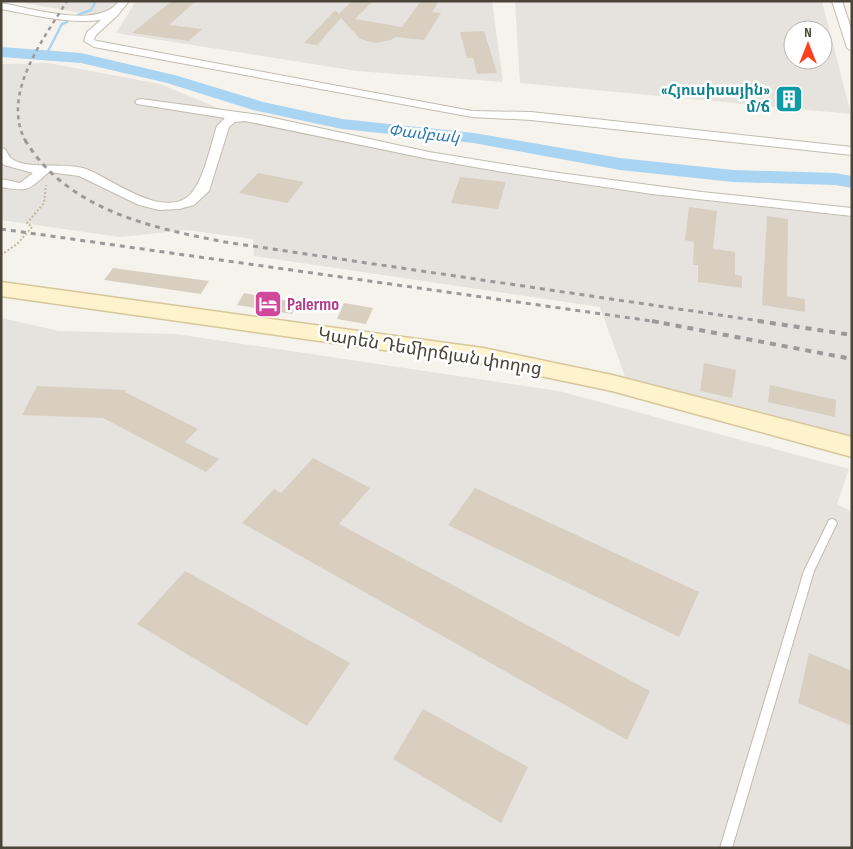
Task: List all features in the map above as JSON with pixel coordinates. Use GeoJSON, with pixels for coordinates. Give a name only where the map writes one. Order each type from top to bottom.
{"type":"FeatureCollection","features":[{"type":"Feature","properties":{"kind":"main road","name":"Կարեն Դեմիրճյան փողոց"},"geometry":{"type":"LineString","coordinates":[[1,289],[483,356],[612,383],[852,447]]}},
{"type":"Feature","properties":{"kind":"street"},"geometry":{"type":"LineString","coordinates":[[124,1],[115,13],[91,34],[89,41],[94,44],[472,114],[531,116],[852,151]]}},
{"type":"Feature","properties":{"kind":"street"},"geometry":{"type":"LineString","coordinates":[[837,1],[852,48]]}},
{"type":"Feature","properties":{"kind":"street"},"geometry":{"type":"LineString","coordinates":[[1,6],[88,19],[115,13]]}},
{"type":"Feature","properties":{"kind":"street"},"geometry":{"type":"LineString","coordinates":[[141,102],[275,122],[453,160],[550,176],[649,190],[852,212]]}},
{"type":"Feature","properties":{"kind":"street"},"geometry":{"type":"LineString","coordinates":[[1,184],[23,187],[46,168],[75,170],[147,204],[165,206],[185,204],[198,196],[202,191],[223,126],[229,120],[241,117]]}},
{"type":"Feature","properties":{"kind":"street"},"geometry":{"type":"LineString","coordinates":[[1,152],[8,162],[38,175]]}},
{"type":"Feature","properties":{"kind":"lane"},"geometry":{"type":"LineString","coordinates":[[726,848],[809,572],[832,523]]}},
{"type":"Feature","properties":{"kind":"path"},"geometry":{"type":"LineString","coordinates":[[1,255],[18,244],[32,228],[27,223],[29,218],[44,203],[47,183],[38,175]]}},
{"type":"Feature","properties":{"kind":"shaded area"},"geometry":{"type":"Polygon","coordinates":[[[13,1],[121,1],[116,10],[98,16],[13,1]]]}},
{"type":"Feature","properties":{"kind":"shaded area"},"geometry":{"type":"Polygon","coordinates":[[[136,1],[492,1],[503,82],[357,71],[116,33],[136,1]]]}},
{"type":"Feature","properties":{"kind":"shaded area"},"geometry":{"type":"Polygon","coordinates":[[[515,1],[822,1],[827,20],[783,20],[783,70],[833,70],[833,44],[851,114],[520,83],[515,1]]]}},
{"type":"Feature","properties":{"kind":"shaded area"},"geometry":{"type":"Polygon","coordinates":[[[48,63],[160,84],[247,120],[459,165],[630,192],[852,217],[852,442],[627,382],[600,307],[254,256],[253,239],[187,230],[120,237],[1,220],[1,64],[48,63]]]}},
{"type":"Feature","properties":{"kind":"shaded area"},"geometry":{"type":"Polygon","coordinates":[[[1,318],[59,331],[176,334],[559,391],[849,469],[837,504],[852,512],[852,848],[1,848],[1,318]]]}},
{"type":"Feature","properties":{"kind":"building"},"geometry":{"type":"Polygon","coordinates":[[[172,1],[196,1],[169,25],[202,29],[189,41],[132,33],[172,1]]]}},
{"type":"Feature","properties":{"kind":"building"},"geometry":{"type":"Polygon","coordinates":[[[352,1],[373,1],[355,19],[402,27],[421,1],[439,1],[432,12],[441,13],[424,40],[395,37],[391,40],[375,43],[360,39],[341,18],[317,45],[304,43],[335,10],[339,14],[352,1]]]}},
{"type":"Feature","properties":{"kind":"building"},"geometry":{"type":"Polygon","coordinates":[[[484,31],[497,73],[477,74],[473,58],[467,58],[460,32],[484,31]]]}},
{"type":"Feature","properties":{"kind":"building"},"geometry":{"type":"Polygon","coordinates":[[[258,173],[304,182],[287,203],[239,193],[258,173]]]}},
{"type":"Feature","properties":{"kind":"building"},"geometry":{"type":"Polygon","coordinates":[[[460,177],[506,182],[498,209],[451,203],[460,177]]]}},
{"type":"Feature","properties":{"kind":"building"},"geometry":{"type":"Polygon","coordinates":[[[689,207],[717,211],[713,249],[735,252],[735,275],[742,276],[742,288],[698,282],[698,265],[693,265],[694,242],[685,240],[689,207]]]}},
{"type":"Feature","properties":{"kind":"building"},"geometry":{"type":"Polygon","coordinates":[[[767,216],[788,219],[787,296],[805,299],[805,312],[762,305],[767,216]]]}},
{"type":"Feature","properties":{"kind":"building"},"geometry":{"type":"Polygon","coordinates":[[[113,268],[209,281],[201,294],[104,280],[113,268]]]}},
{"type":"Feature","properties":{"kind":"building","name":"Palermo"},"geometry":{"type":"Polygon","coordinates":[[[244,293],[299,303],[292,314],[237,305],[244,293]]]}},
{"type":"Feature","properties":{"kind":"building"},"geometry":{"type":"Polygon","coordinates":[[[344,303],[373,308],[366,324],[337,319],[344,303]]]}},
{"type":"Feature","properties":{"kind":"building"},"geometry":{"type":"Polygon","coordinates":[[[704,363],[736,370],[732,398],[700,391],[704,363]]]}},
{"type":"Feature","properties":{"kind":"building"},"geometry":{"type":"Polygon","coordinates":[[[770,385],[836,400],[835,417],[768,402],[770,385]]]}},
{"type":"Feature","properties":{"kind":"building"},"geometry":{"type":"Polygon","coordinates":[[[37,386],[126,390],[125,392],[198,429],[185,442],[219,459],[206,472],[103,418],[22,415],[37,386]]]}},
{"type":"Feature","properties":{"kind":"building"},"geometry":{"type":"Polygon","coordinates":[[[313,458],[370,488],[339,524],[650,691],[627,740],[242,523],[274,489],[281,493],[313,458]]]}},
{"type":"Feature","properties":{"kind":"building"},"geometry":{"type":"Polygon","coordinates":[[[475,488],[699,592],[679,637],[448,525],[475,488]]]}},
{"type":"Feature","properties":{"kind":"building"},"geometry":{"type":"Polygon","coordinates":[[[185,571],[350,663],[307,726],[137,624],[185,571]]]}},
{"type":"Feature","properties":{"kind":"building"},"geometry":{"type":"Polygon","coordinates":[[[809,653],[852,671],[852,726],[798,703],[809,653]]]}},
{"type":"Feature","properties":{"kind":"building"},"geometry":{"type":"Polygon","coordinates":[[[423,709],[528,767],[501,823],[393,759],[423,709]]]}},
{"type":"Feature","properties":{"kind":"waterway"},"geometry":{"type":"LineString","coordinates":[[78,15],[91,10],[96,1]]}},
{"type":"Feature","properties":{"kind":"waterway"},"geometry":{"type":"LineString","coordinates":[[46,55],[62,24],[67,22]]}},
{"type":"Feature","properties":{"kind":"waterway","name":"Փամբակ"},"geometry":{"type":"LineString","coordinates":[[1,52],[81,58],[172,79],[259,106],[342,124],[474,138],[620,164],[733,176],[835,179],[852,182]]}},
{"type":"Feature","properties":{"kind":"railway"},"geometry":{"type":"LineString","coordinates":[[25,141],[19,124],[18,106],[21,87],[37,50],[67,1]]}},
{"type":"Feature","properties":{"kind":"railway"},"geometry":{"type":"LineString","coordinates":[[25,141],[43,164],[64,184],[87,199],[113,212],[169,230],[225,242],[767,322]]}},
{"type":"Feature","properties":{"kind":"railway"},"geometry":{"type":"LineString","coordinates":[[1,229],[652,321]]}},
{"type":"Feature","properties":{"kind":"railway"},"geometry":{"type":"LineString","coordinates":[[652,321],[659,322]]}},
{"type":"Feature","properties":{"kind":"railway"},"geometry":{"type":"LineString","coordinates":[[652,321],[852,359]]}},
{"type":"Feature","properties":{"kind":"railway"},"geometry":{"type":"LineString","coordinates":[[758,321],[852,335]]}},
{"type":"Feature","properties":{"kind":"place","name":"«Հյուսիսային» մ/ճ"},"geometry":{"type":"Point","coordinates":[789,99]}},
{"type":"Feature","properties":{"kind":"place","name":"Palermo"},"geometry":{"type":"Point","coordinates":[268,304]}}]}
